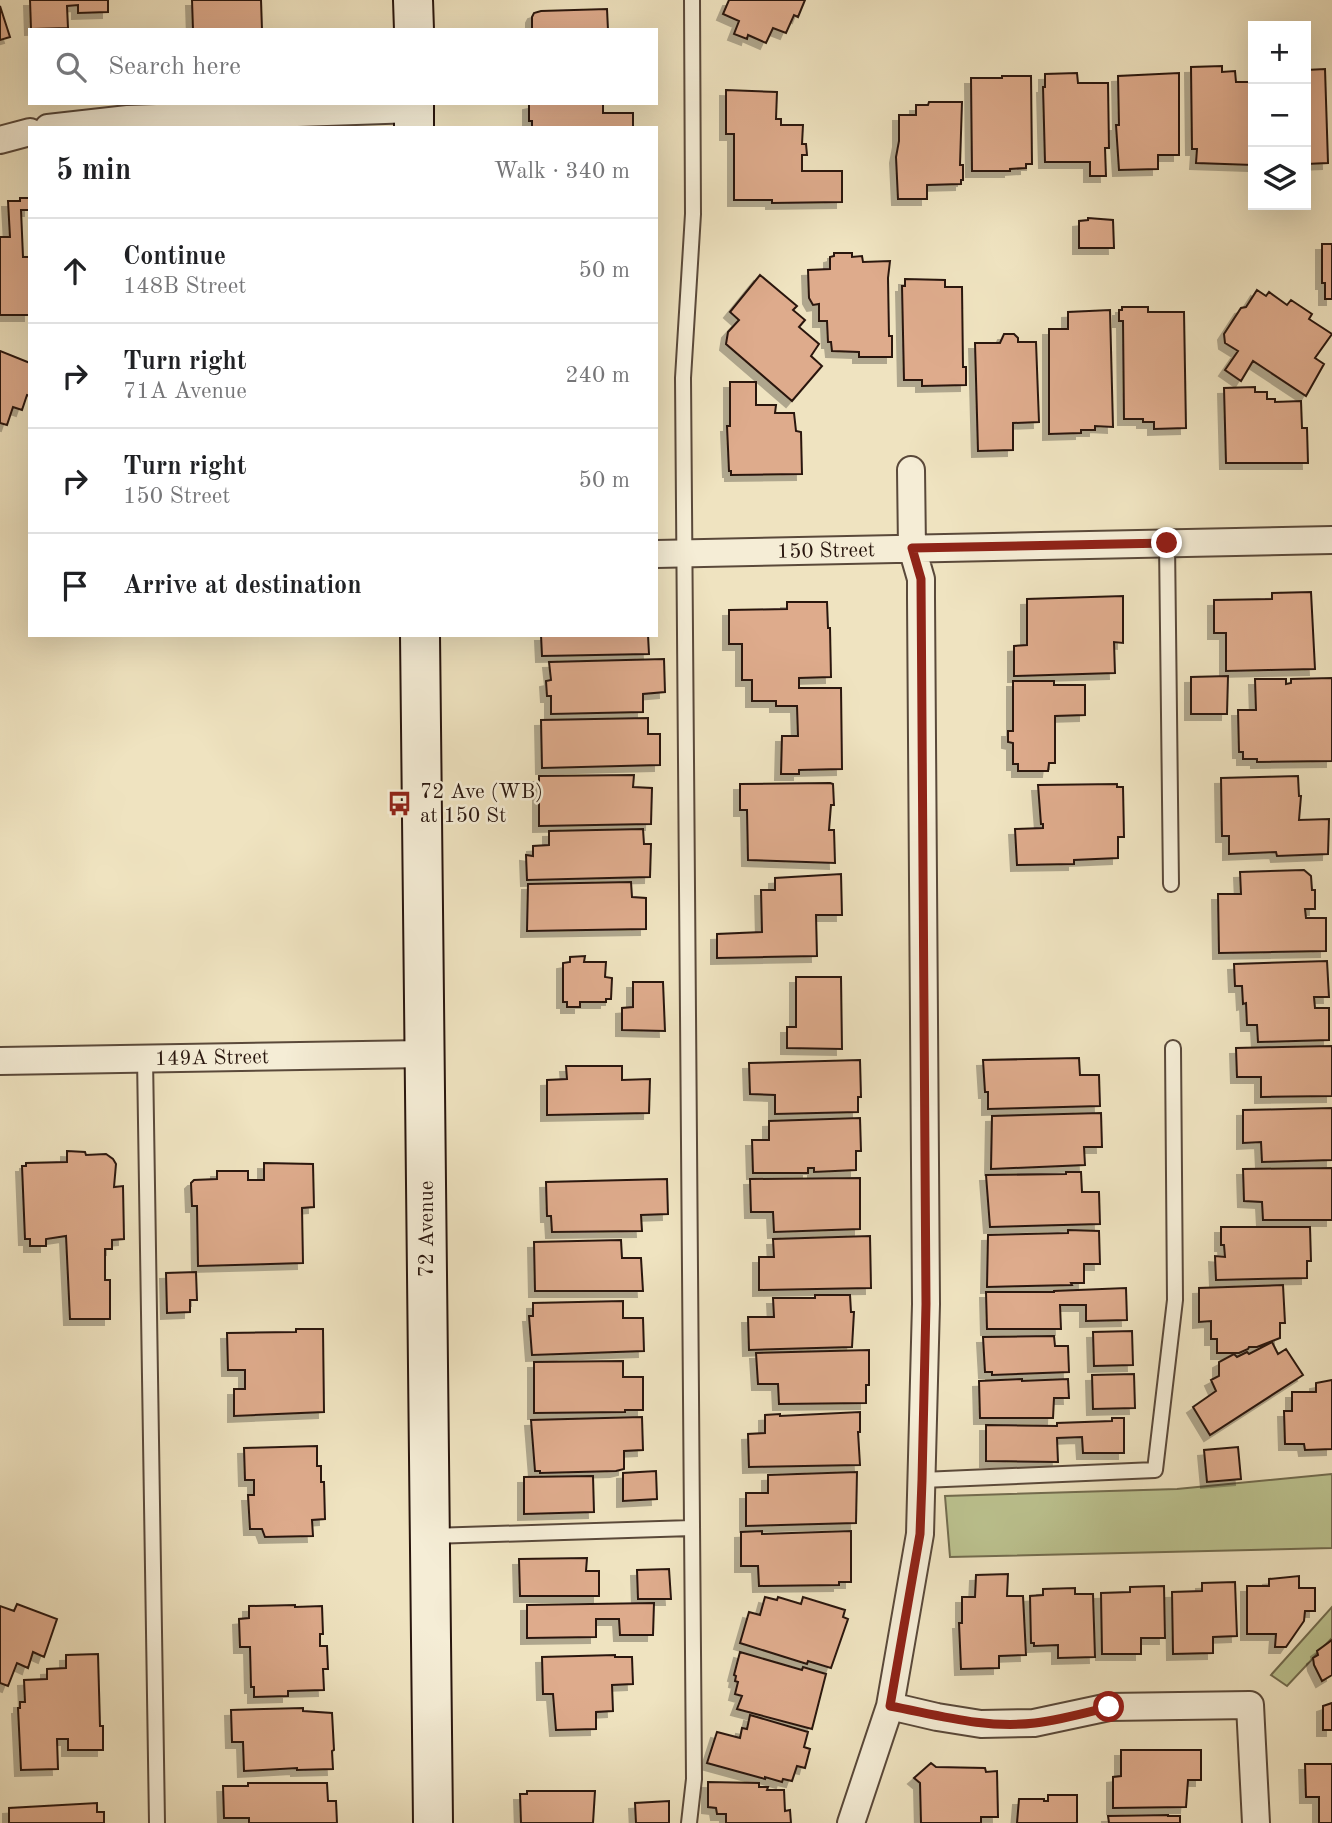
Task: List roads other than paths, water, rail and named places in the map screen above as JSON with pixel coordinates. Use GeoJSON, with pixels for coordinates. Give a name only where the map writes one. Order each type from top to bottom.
{"type":"FeatureCollection","features":[{"type":"Feature","properties":{"kind":"main road"},"geometry":{"type":"LineString","coordinates":[[413,0],[414,28]]}},
{"type":"Feature","properties":{"kind":"main road","name":"72 Avenue"},"geometry":{"type":"LineString","coordinates":[[419,637],[433,1823]]}},
{"type":"Feature","properties":{"kind":"street"},"geometry":{"type":"LineString","coordinates":[[64,126],[128,118],[414,113]]}},
{"type":"Feature","properties":{"kind":"street"},"geometry":{"type":"LineString","coordinates":[[0,140],[28,133]]}},
{"type":"Feature","properties":{"kind":"street"},"geometry":{"type":"LineString","coordinates":[[851,1823],[890,1706],[920,1534],[926,1290],[921,579],[912,548],[911,470]]}},
{"type":"Feature","properties":{"kind":"street","name":"150 Street"},"geometry":{"type":"LineString","coordinates":[[658,554],[1332,540]]}},
{"type":"Feature","properties":{"kind":"street","name":"149A Street"},"geometry":{"type":"LineString","coordinates":[[0,1061],[424,1054]]}},
{"type":"Feature","properties":{"kind":"street"},"geometry":{"type":"LineString","coordinates":[[890,1706],[981,1724],[1034,1723],[1109,1707],[1250,1705],[1256,1823]]}},
{"type":"Feature","properties":{"kind":"lane"},"geometry":{"type":"LineString","coordinates":[[689,1823],[694,1779],[683,378],[694,214],[692,0]]}},
{"type":"Feature","properties":{"kind":"lane"},"geometry":{"type":"LineString","coordinates":[[1167,543],[1171,884]]}},
{"type":"Feature","properties":{"kind":"lane"},"geometry":{"type":"LineString","coordinates":[[922,1480],[1154,1470],[1175,1300],[1173,1048]]}},
{"type":"Feature","properties":{"kind":"lane"},"geometry":{"type":"LineString","coordinates":[[145,1058],[157,1823]]}},
{"type":"Feature","properties":{"kind":"lane"},"geometry":{"type":"LineString","coordinates":[[428,1536],[692,1528]]}},
{"type":"Feature","properties":{"kind":"place","name":"72 Ave (WB) at 150 St"},"geometry":{"type":"Point","coordinates":[400,803]}}]}
